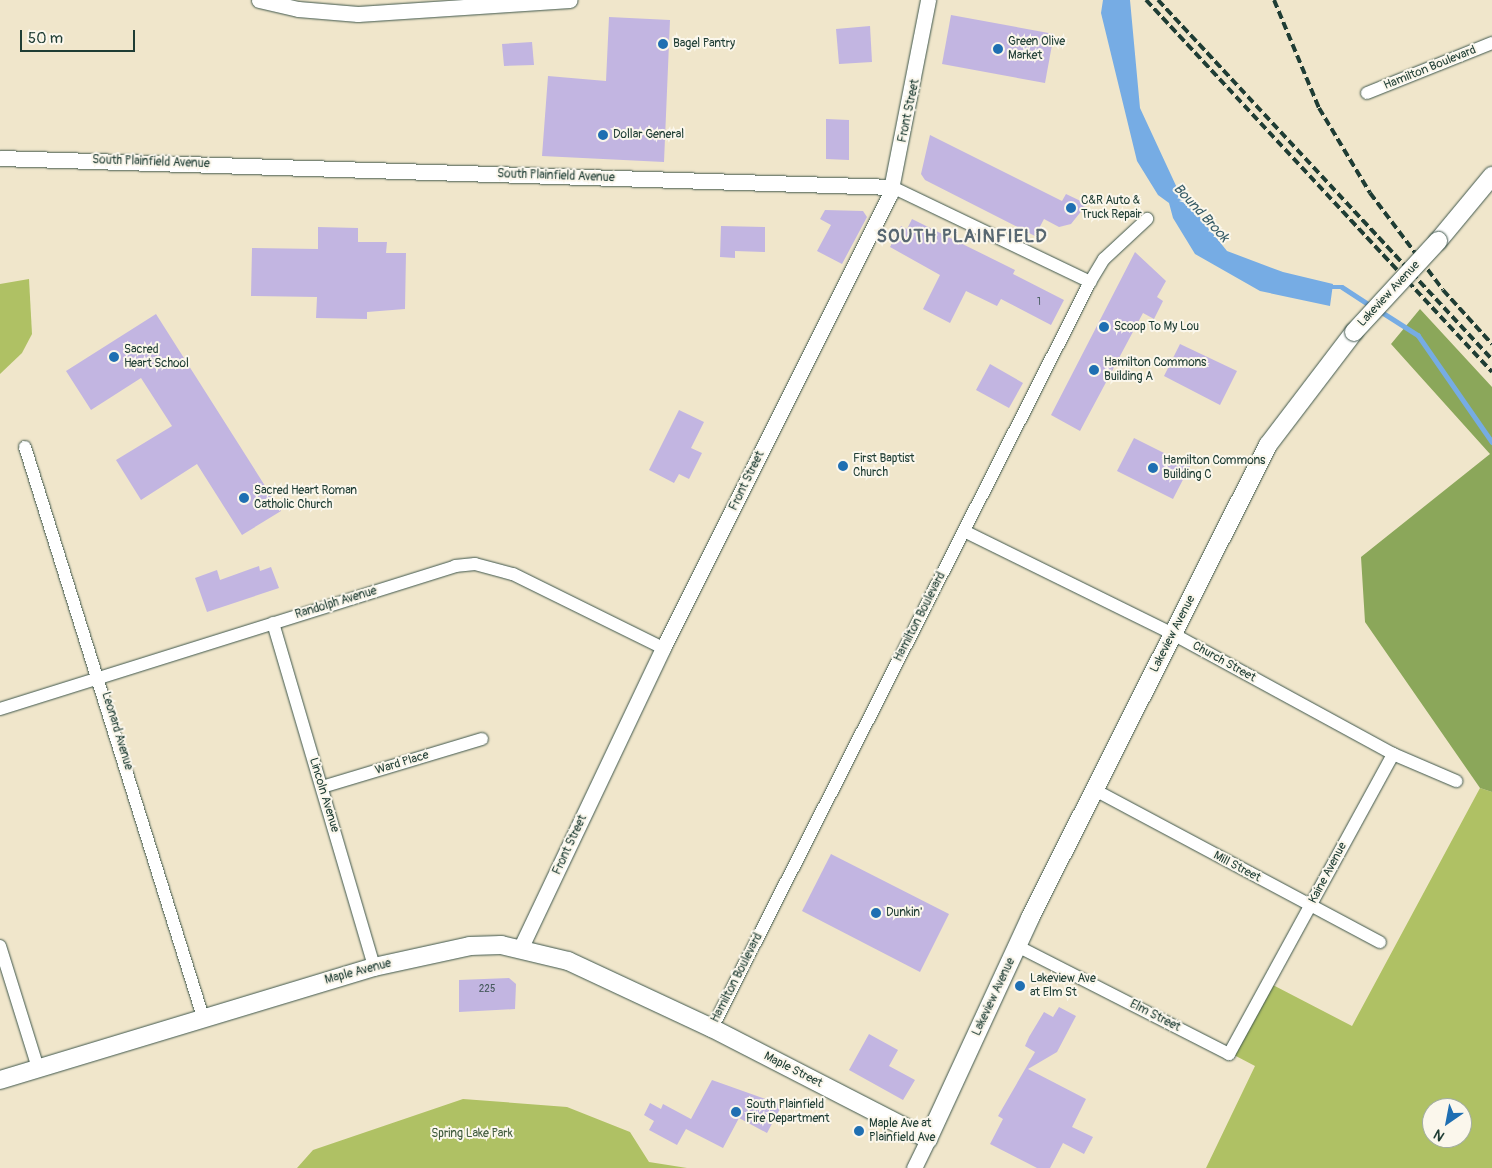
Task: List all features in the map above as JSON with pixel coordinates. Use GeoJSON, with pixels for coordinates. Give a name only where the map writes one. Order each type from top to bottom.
{"type":"FeatureCollection","features":[{"type":"Feature","properties":{"kind":"main road","name":"Lakeview Avenue"},"geometry":{"type":"LineString","coordinates":[[928,1139],[1017,946],[1268,445],[1354,332],[1438,241],[1492,176]]}},
{"type":"Feature","properties":{"kind":"main road","name":"Maple Avenue"},"geometry":{"type":"LineString","coordinates":[[0,1080],[203,1016],[374,967],[470,946],[521,947],[568,961],[712,1028]]}},
{"type":"Feature","properties":{"kind":"main road","name":"Maple Street"},"geometry":{"type":"LineString","coordinates":[[712,1028],[928,1139]]}},
{"type":"Feature","properties":{"kind":"street"},"geometry":{"type":"LineString","coordinates":[[259,0],[298,9],[358,14],[570,0]]}},
{"type":"Feature","properties":{"kind":"street","name":"Front Street"},"geometry":{"type":"LineString","coordinates":[[521,947],[663,648],[892,187],[928,0]]}},
{"type":"Feature","properties":{"kind":"street","name":"Hamilton Boulevard"},"geometry":{"type":"LineString","coordinates":[[1367,93],[1492,44]]}},
{"type":"Feature","properties":{"kind":"street","name":"South Plainfield Avenue"},"geometry":{"type":"LineString","coordinates":[[0,158],[892,187],[1090,282]]}},
{"type":"Feature","properties":{"kind":"street","name":"Hamilton Boulevard"},"geometry":{"type":"LineString","coordinates":[[712,1028],[1090,282],[1104,259],[1147,219]]}},
{"type":"Feature","properties":{"kind":"street","name":"Leonard Avenue"},"geometry":{"type":"LineString","coordinates":[[25,447],[101,677],[203,1016]]}},
{"type":"Feature","properties":{"kind":"street","name":"Church Street"},"geometry":{"type":"LineString","coordinates":[[964,531],[1173,634],[1393,754],[1456,781]]}},
{"type":"Feature","properties":{"kind":"street","name":"Randolph Avenue"},"geometry":{"type":"LineString","coordinates":[[0,709],[272,623],[475,564],[513,574],[663,648]]}},
{"type":"Feature","properties":{"kind":"street","name":"Lincoln Avenue"},"geometry":{"type":"LineString","coordinates":[[272,623],[374,967]]}},
{"type":"Feature","properties":{"kind":"street","name":"Ward Place"},"geometry":{"type":"LineString","coordinates":[[322,787],[482,739]]}},
{"type":"Feature","properties":{"kind":"street","name":"Kaine Avenue"},"geometry":{"type":"LineString","coordinates":[[1264,993],[1393,754]]}},
{"type":"Feature","properties":{"kind":"street","name":"Mill Street"},"geometry":{"type":"LineString","coordinates":[[1095,790],[1380,942]]}},
{"type":"Feature","properties":{"kind":"street"},"geometry":{"type":"LineString","coordinates":[[0,946],[38,1068]]}},
{"type":"Feature","properties":{"kind":"street","name":"Elm Street"},"geometry":{"type":"LineString","coordinates":[[1017,946],[1229,1054],[1264,993]]}},
{"type":"Feature","properties":{"kind":"street"},"geometry":{"type":"LineString","coordinates":[[914,1168],[928,1139]]}},
{"type":"Feature","properties":{"kind":"green space"},"geometry":{"type":"Polygon","coordinates":[[[29,279],[32,334],[22,353],[0,374],[0,284],[29,279]]]}},
{"type":"Feature","properties":{"kind":"green space"},"geometry":{"type":"Polygon","coordinates":[[[1420,309],[1492,387],[1492,792],[1480,788],[1365,622],[1361,557],[1490,454],[1391,344],[1420,309]]]}},
{"type":"Feature","properties":{"kind":"green space"},"geometry":{"type":"Polygon","coordinates":[[[1480,788],[1492,792],[1492,1168],[1206,1168],[1255,1066],[1234,1055],[1271,984],[1352,1026],[1480,788]]]}},
{"type":"Feature","properties":{"kind":"green space","name":"Spring Lake Park"},"geometry":{"type":"Polygon","coordinates":[[[463,1099],[567,1107],[630,1132],[649,1162],[687,1168],[297,1168],[313,1150],[463,1099]]]}},
{"type":"Feature","properties":{"kind":"water"},"geometry":{"type":"Polygon","coordinates":[[[1103,0],[1130,0],[1140,108],[1178,190],[1227,251],[1283,272],[1333,284],[1330,306],[1260,291],[1195,254],[1173,218],[1169,203],[1158,195],[1137,161],[1101,13],[1103,0]]]}},
{"type":"Feature","properties":{"kind":"building","name":"Green Olive Market"},"geometry":{"type":"Polygon","coordinates":[[[951,15],[1054,34],[1045,83],[942,64],[951,15]]]}},
{"type":"Feature","properties":{"kind":"building"},"geometry":{"type":"Polygon","coordinates":[[[609,17],[670,20],[664,162],[542,156],[548,76],[606,81],[609,17]]]}},
{"type":"Feature","properties":{"kind":"building"},"geometry":{"type":"Polygon","coordinates":[[[870,26],[872,62],[839,64],[836,29],[870,26]]]}},
{"type":"Feature","properties":{"kind":"building"},"geometry":{"type":"Polygon","coordinates":[[[532,42],[534,65],[504,66],[502,44],[532,42]]]}},
{"type":"Feature","properties":{"kind":"building"},"geometry":{"type":"Polygon","coordinates":[[[826,119],[849,120],[849,160],[826,159],[826,119]]]}},
{"type":"Feature","properties":{"kind":"building"},"geometry":{"type":"Polygon","coordinates":[[[930,135],[1062,201],[1066,194],[1087,204],[1071,224],[1059,227],[1044,219],[1035,236],[925,180],[921,174],[930,135]]]}},
{"type":"Feature","properties":{"kind":"building"},"geometry":{"type":"Polygon","coordinates":[[[825,210],[863,211],[867,217],[842,264],[817,251],[831,225],[820,219],[825,210]]]}},
{"type":"Feature","properties":{"kind":"building"},"geometry":{"type":"Polygon","coordinates":[[[912,219],[1015,270],[1013,274],[1064,300],[1051,325],[1001,299],[997,306],[966,291],[950,323],[923,309],[940,275],[890,247],[901,226],[907,229],[912,219]]]}},
{"type":"Feature","properties":{"kind":"building"},"geometry":{"type":"Polygon","coordinates":[[[721,226],[765,227],[765,252],[735,251],[735,258],[720,257],[721,226]]]}},
{"type":"Feature","properties":{"kind":"building"},"geometry":{"type":"Polygon","coordinates":[[[318,227],[358,228],[358,242],[387,242],[386,253],[406,253],[405,309],[367,312],[367,319],[316,318],[317,297],[251,296],[252,248],[318,249],[318,227]]]}},
{"type":"Feature","properties":{"kind":"building","name":"Hamilton Commons Building A"},"geometry":{"type":"Polygon","coordinates":[[[1135,252],[1166,281],[1157,297],[1163,301],[1154,319],[1143,313],[1080,431],[1051,415],[1135,252]]]}},
{"type":"Feature","properties":{"kind":"building"},"geometry":{"type":"Polygon","coordinates":[[[156,314],[281,511],[242,535],[197,464],[141,500],[116,460],[172,426],[141,378],[91,410],[66,371],[156,314]]]}},
{"type":"Feature","properties":{"kind":"building"},"geometry":{"type":"Polygon","coordinates":[[[1180,344],[1237,371],[1220,405],[1164,376],[1180,344]]]}},
{"type":"Feature","properties":{"kind":"building"},"geometry":{"type":"Polygon","coordinates":[[[990,364],[1023,383],[1009,408],[976,390],[990,364]]]}},
{"type":"Feature","properties":{"kind":"building"},"geometry":{"type":"Polygon","coordinates":[[[679,410],[704,422],[691,448],[702,453],[689,479],[679,474],[674,483],[649,470],[679,410]]]}},
{"type":"Feature","properties":{"kind":"building","name":"Hamilton Commons Building C"},"geometry":{"type":"Polygon","coordinates":[[[1134,438],[1190,466],[1173,499],[1117,471],[1134,438]]]}},
{"type":"Feature","properties":{"kind":"building"},"geometry":{"type":"Polygon","coordinates":[[[259,566],[260,571],[271,567],[279,588],[207,612],[195,578],[217,570],[220,580],[259,566]]]}},
{"type":"Feature","properties":{"kind":"building","name":"Dunkin'"},"geometry":{"type":"Polygon","coordinates":[[[831,854],[949,914],[920,972],[802,911],[831,854]]]}},
{"type":"Feature","properties":{"kind":"building"},"geometry":{"type":"Polygon","coordinates":[[[509,978],[516,984],[515,1009],[459,1012],[459,980],[509,978]]]}},
{"type":"Feature","properties":{"kind":"building"},"geometry":{"type":"Polygon","coordinates":[[[1059,1007],[1076,1016],[1057,1052],[1028,1069],[1086,1099],[1072,1127],[1093,1137],[1084,1154],[1063,1143],[1050,1168],[1037,1168],[990,1144],[1003,1119],[998,1116],[1035,1052],[1025,1046],[1029,1037],[1044,1012],[1053,1017],[1059,1007]]]}},
{"type":"Feature","properties":{"kind":"building"},"geometry":{"type":"Polygon","coordinates":[[[869,1034],[898,1050],[889,1066],[915,1080],[903,1100],[849,1070],[869,1034]]]}},
{"type":"Feature","properties":{"kind":"building","name":"South Plainfield Fire Department"},"geometry":{"type":"Polygon","coordinates":[[[712,1080],[782,1105],[767,1133],[739,1118],[723,1148],[686,1129],[677,1145],[649,1130],[654,1121],[644,1115],[650,1103],[661,1109],[663,1104],[691,1119],[712,1080]]]}},
{"type":"Feature","properties":{"kind":"waterway","name":"Bound Brook"},"geometry":{"type":"LineString","coordinates":[[1329,287],[1342,287],[1373,307]]}},
{"type":"Feature","properties":{"kind":"waterway","name":"Bound Brook"},"geometry":{"type":"LineString","coordinates":[[1380,311],[1418,335],[1492,442]]}},
{"type":"Feature","properties":{"kind":"railway"},"geometry":{"type":"LineString","coordinates":[[1146,0],[1492,372]]}},
{"type":"Feature","properties":{"kind":"railway"},"geometry":{"type":"LineString","coordinates":[[1158,0],[1492,360]]}},
{"type":"Feature","properties":{"kind":"railway"},"geometry":{"type":"LineString","coordinates":[[1274,0],[1319,108],[1370,193],[1443,290],[1492,344]]}},
{"type":"Feature","properties":{"kind":"place","name":"Bagel Pantry"},"geometry":{"type":"Point","coordinates":[663,44]}},
{"type":"Feature","properties":{"kind":"place","name":"Green Olive Market"},"geometry":{"type":"Point","coordinates":[998,49]}},
{"type":"Feature","properties":{"kind":"place","name":"Dollar General"},"geometry":{"type":"Point","coordinates":[603,135]}},
{"type":"Feature","properties":{"kind":"place","name":"C&R Auto & Truck Repair"},"geometry":{"type":"Point","coordinates":[1071,208]}},
{"type":"Feature","properties":{"kind":"place","name":"Scoop To My Lou"},"geometry":{"type":"Point","coordinates":[1104,327]}},
{"type":"Feature","properties":{"kind":"place","name":"Sacred Heart School"},"geometry":{"type":"Point","coordinates":[114,357]}},
{"type":"Feature","properties":{"kind":"place","name":"Hamilton Commons Building A"},"geometry":{"type":"Point","coordinates":[1094,370]}},
{"type":"Feature","properties":{"kind":"place","name":"First Baptist Church"},"geometry":{"type":"Point","coordinates":[843,466]}},
{"type":"Feature","properties":{"kind":"place","name":"Hamilton Commons Building C"},"geometry":{"type":"Point","coordinates":[1153,468]}},
{"type":"Feature","properties":{"kind":"place","name":"Sacred Heart Roman Catholic Church"},"geometry":{"type":"Point","coordinates":[244,498]}},
{"type":"Feature","properties":{"kind":"place","name":"Dunkin'"},"geometry":{"type":"Point","coordinates":[876,913]}},
{"type":"Feature","properties":{"kind":"place","name":"Lakeview Ave at Elm St"},"geometry":{"type":"Point","coordinates":[1020,986]}},
{"type":"Feature","properties":{"kind":"place","name":"South Plainfield Fire Department"},"geometry":{"type":"Point","coordinates":[736,1112]}},
{"type":"Feature","properties":{"kind":"place","name":"Maple Ave at Plainfield Ave"},"geometry":{"type":"Point","coordinates":[859,1131]}},
{"type":"Feature","properties":{"kind":"district","name":"SOUTH PLAINFIELD"},"geometry":{"type":"Point","coordinates":[962,237]}}]}
